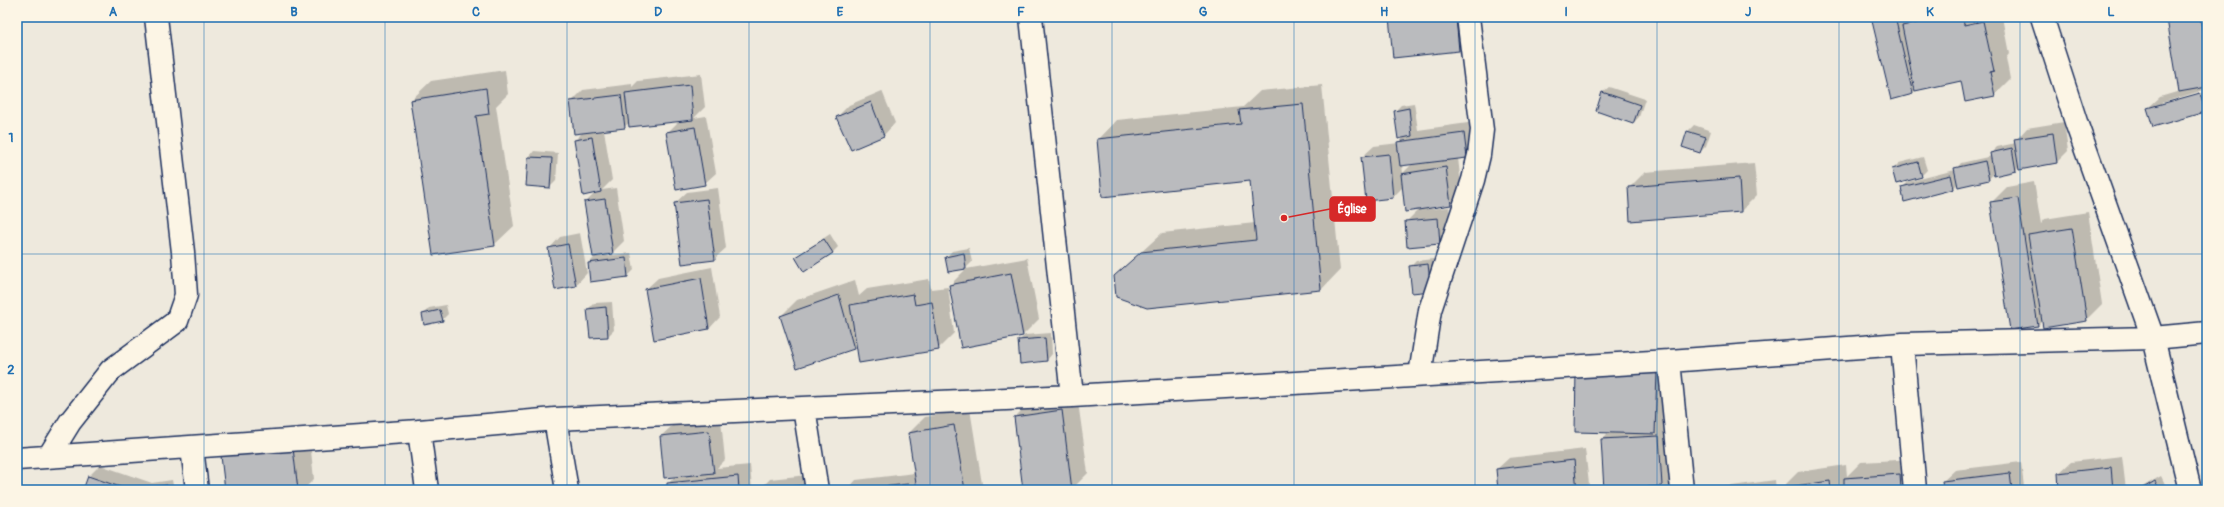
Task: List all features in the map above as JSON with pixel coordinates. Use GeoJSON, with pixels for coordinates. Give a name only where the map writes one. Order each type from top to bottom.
{"type":"FeatureCollection","features":[{"type":"Feature","properties":{"kind":"street"},"geometry":{"type":"LineString","coordinates":[[49,456],[70,422],[111,370],[177,321],[186,295],[183,252],[156,17]]}},
{"type":"Feature","properties":{"kind":"street"},"geometry":{"type":"LineString","coordinates":[[1031,17],[1072,396]]}},
{"type":"Feature","properties":{"kind":"street"},"geometry":{"type":"LineString","coordinates":[[1420,375],[1430,310],[1473,180],[1479,155],[1482,130],[1468,17]]}},
{"type":"Feature","properties":{"kind":"street"},"geometry":{"type":"LineString","coordinates":[[2042,17],[2077,125],[2153,338],[2190,490]]}},
{"type":"Feature","properties":{"kind":"street"},"geometry":{"type":"LineString","coordinates":[[17,460],[49,456],[192,448],[419,431],[555,419],[1072,396],[1668,361],[1902,344],[2153,338],[2207,333]]}},
{"type":"Feature","properties":{"kind":"street"},"geometry":{"type":"LineString","coordinates":[[1902,344],[1915,490]]}},
{"type":"Feature","properties":{"kind":"street"},"geometry":{"type":"LineString","coordinates":[[1668,361],[1682,490]]}},
{"type":"Feature","properties":{"kind":"street"},"geometry":{"type":"LineString","coordinates":[[804,408],[817,490]]}},
{"type":"Feature","properties":{"kind":"street"},"geometry":{"type":"LineString","coordinates":[[555,419],[567,490]]}},
{"type":"Feature","properties":{"kind":"street"},"geometry":{"type":"LineString","coordinates":[[419,431],[427,490]]}},
{"type":"Feature","properties":{"kind":"street"},"geometry":{"type":"LineString","coordinates":[[192,448],[197,490]]}},
{"type":"Feature","properties":{"kind":"building"},"geometry":{"type":"Polygon","coordinates":[[[1389,17],[1456,17],[1459,51],[1393,58],[1389,17]]]}},
{"type":"Feature","properties":{"kind":"building"},"geometry":{"type":"Polygon","coordinates":[[[1871,17],[1895,17],[1913,94],[1891,100],[1871,17]]]}},
{"type":"Feature","properties":{"kind":"building"},"geometry":{"type":"Polygon","coordinates":[[[1944,17],[1963,17],[1964,25],[1983,21],[1994,71],[1990,72],[1995,96],[1965,102],[1961,81],[1915,91],[1902,26],[1944,17]]]}},
{"type":"Feature","properties":{"kind":"building"},"geometry":{"type":"Polygon","coordinates":[[[2178,17],[2200,17],[2207,58],[2207,87],[2179,92],[2167,19],[2178,17]]]}},
{"type":"Feature","properties":{"kind":"building"},"geometry":{"type":"Polygon","coordinates":[[[690,85],[693,120],[629,127],[625,93],[690,85]]]}},
{"type":"Feature","properties":{"kind":"building"},"geometry":{"type":"Polygon","coordinates":[[[486,88],[489,114],[476,116],[495,246],[433,255],[410,100],[486,88]]]}},
{"type":"Feature","properties":{"kind":"building"},"geometry":{"type":"Polygon","coordinates":[[[1602,92],[1640,105],[1633,124],[1596,111],[1602,92]]]}},
{"type":"Feature","properties":{"kind":"building"},"geometry":{"type":"Polygon","coordinates":[[[2200,93],[2205,112],[2153,127],[2147,108],[2200,93]]]}},
{"type":"Feature","properties":{"kind":"building"},"geometry":{"type":"Polygon","coordinates":[[[621,95],[625,128],[574,134],[570,101],[621,95]]]}},
{"type":"Feature","properties":{"kind":"building"},"geometry":{"type":"Polygon","coordinates":[[[871,102],[884,136],[851,150],[836,117],[871,102]]]}},
{"type":"Feature","properties":{"kind":"building"},"geometry":{"type":"Polygon","coordinates":[[[1303,104],[1321,290],[1147,308],[1116,297],[1114,276],[1141,252],[1256,240],[1250,181],[1102,197],[1097,139],[1241,124],[1239,110],[1303,104]]]}},
{"type":"Feature","properties":{"kind":"building"},"geometry":{"type":"Polygon","coordinates":[[[1409,108],[1412,136],[1398,139],[1394,111],[1409,108]]]}},
{"type":"Feature","properties":{"kind":"building"},"geometry":{"type":"Polygon","coordinates":[[[695,127],[705,185],[676,190],[666,132],[695,127]]]}},
{"type":"Feature","properties":{"kind":"building"},"geometry":{"type":"Polygon","coordinates":[[[1687,131],[1706,137],[1700,153],[1682,147],[1687,131]]]}},
{"type":"Feature","properties":{"kind":"building"},"geometry":{"type":"Polygon","coordinates":[[[1464,133],[1467,158],[1400,166],[1397,142],[1464,133]]]}},
{"type":"Feature","properties":{"kind":"building"},"geometry":{"type":"Polygon","coordinates":[[[2053,133],[2057,163],[2019,170],[2014,139],[2053,133]]]}},
{"type":"Feature","properties":{"kind":"building"},"geometry":{"type":"Polygon","coordinates":[[[592,137],[601,192],[583,196],[574,140],[592,137]]]}},
{"type":"Feature","properties":{"kind":"building"},"geometry":{"type":"Polygon","coordinates":[[[2012,148],[2016,171],[1994,176],[1990,153],[2012,148]]]}},
{"type":"Feature","properties":{"kind":"building"},"geometry":{"type":"Polygon","coordinates":[[[1389,154],[1393,198],[1366,201],[1361,157],[1389,154]]]}},
{"type":"Feature","properties":{"kind":"building"},"geometry":{"type":"Polygon","coordinates":[[[528,157],[552,158],[550,188],[526,186],[528,157]]]}},
{"type":"Feature","properties":{"kind":"building"},"geometry":{"type":"Polygon","coordinates":[[[1985,161],[1989,180],[1958,187],[1954,168],[1985,161]]]}},
{"type":"Feature","properties":{"kind":"building"},"geometry":{"type":"Polygon","coordinates":[[[1918,162],[1922,177],[1896,184],[1892,169],[1918,162]]]}},
{"type":"Feature","properties":{"kind":"building"},"geometry":{"type":"Polygon","coordinates":[[[1446,167],[1451,205],[1405,212],[1401,174],[1446,167]]]}},
{"type":"Feature","properties":{"kind":"building"},"geometry":{"type":"Polygon","coordinates":[[[1951,175],[1954,189],[1904,202],[1901,187],[1951,175]]]}},
{"type":"Feature","properties":{"kind":"building"},"geometry":{"type":"Polygon","coordinates":[[[1739,178],[1741,212],[1630,221],[1628,187],[1739,178]]]}},
{"type":"Feature","properties":{"kind":"building"},"geometry":{"type":"Polygon","coordinates":[[[2018,198],[2038,326],[2010,330],[1990,202],[2018,198]]]}},
{"type":"Feature","properties":{"kind":"building"},"geometry":{"type":"Polygon","coordinates":[[[605,199],[613,254],[593,257],[584,202],[605,199]]]}},
{"type":"Feature","properties":{"kind":"building"},"geometry":{"type":"Polygon","coordinates":[[[707,199],[715,260],[682,264],[674,203],[707,199]]]}},
{"type":"Feature","properties":{"kind":"building"},"geometry":{"type":"Polygon","coordinates":[[[1438,218],[1440,244],[1407,247],[1405,221],[1438,218]]]}},
{"type":"Feature","properties":{"kind":"building"},"geometry":{"type":"Polygon","coordinates":[[[2072,228],[2087,321],[2043,328],[2028,235],[2072,228]]]}},
{"type":"Feature","properties":{"kind":"building"},"geometry":{"type":"Polygon","coordinates":[[[824,239],[833,253],[804,272],[795,257],[824,239]]]}},
{"type":"Feature","properties":{"kind":"building"},"geometry":{"type":"Polygon","coordinates":[[[568,244],[576,286],[555,290],[548,248],[568,244]]]}},
{"type":"Feature","properties":{"kind":"building"},"geometry":{"type":"Polygon","coordinates":[[[964,253],[966,269],[948,272],[945,257],[964,253]]]}},
{"type":"Feature","properties":{"kind":"building"},"geometry":{"type":"Polygon","coordinates":[[[626,258],[628,277],[590,282],[588,263],[626,258]]]}},
{"type":"Feature","properties":{"kind":"building"},"geometry":{"type":"Polygon","coordinates":[[[1428,264],[1431,291],[1412,293],[1409,266],[1428,264]]]}},
{"type":"Feature","properties":{"kind":"building"},"geometry":{"type":"Polygon","coordinates":[[[1011,273],[1023,336],[961,348],[949,285],[1011,273]]]}},
{"type":"Feature","properties":{"kind":"building"},"geometry":{"type":"Polygon","coordinates":[[[701,278],[709,329],[654,340],[645,289],[701,278]]]}},
{"type":"Feature","properties":{"kind":"building"},"geometry":{"type":"Polygon","coordinates":[[[913,294],[915,305],[932,302],[939,350],[859,363],[850,305],[913,294]]]}},
{"type":"Feature","properties":{"kind":"building"},"geometry":{"type":"Polygon","coordinates":[[[839,295],[854,349],[797,368],[780,316],[839,295]]]}},
{"type":"Feature","properties":{"kind":"building"},"geometry":{"type":"Polygon","coordinates":[[[606,307],[608,337],[590,338],[587,309],[606,307]]]}},
{"type":"Feature","properties":{"kind":"building"},"geometry":{"type":"Polygon","coordinates":[[[440,310],[443,321],[424,325],[422,314],[440,310]]]}},
{"type":"Feature","properties":{"kind":"building"},"geometry":{"type":"Polygon","coordinates":[[[1045,338],[1047,361],[1020,364],[1018,340],[1045,338]]]}},
{"type":"Feature","properties":{"kind":"building"},"geometry":{"type":"Polygon","coordinates":[[[1576,369],[1657,370],[1655,434],[1575,432],[1576,369]]]}},
{"type":"Feature","properties":{"kind":"building"},"geometry":{"type":"Polygon","coordinates":[[[1062,410],[1072,490],[1023,490],[1014,417],[1062,410]]]}},
{"type":"Feature","properties":{"kind":"building"},"geometry":{"type":"Polygon","coordinates":[[[954,425],[965,490],[917,490],[908,433],[954,425]]]}},
{"type":"Feature","properties":{"kind":"building"},"geometry":{"type":"Polygon","coordinates":[[[709,431],[714,473],[664,478],[660,436],[709,431]]]}},
{"type":"Feature","properties":{"kind":"building"},"geometry":{"type":"Polygon","coordinates":[[[1659,436],[1662,486],[1604,490],[1601,439],[1659,436]]]}},
{"type":"Feature","properties":{"kind":"building"},"geometry":{"type":"Polygon","coordinates":[[[293,448],[298,490],[225,490],[221,456],[293,448]]]}},
{"type":"Feature","properties":{"kind":"building"},"geometry":{"type":"Polygon","coordinates":[[[1574,460],[1577,490],[1498,490],[1496,469],[1574,460]]]}},
{"type":"Feature","properties":{"kind":"building"},"geometry":{"type":"Polygon","coordinates":[[[2111,467],[2113,490],[2059,490],[2058,473],[2111,467]]]}},
{"type":"Feature","properties":{"kind":"building"},"geometry":{"type":"Polygon","coordinates":[[[2010,473],[2012,490],[1943,490],[1942,481],[2010,473]]]}},
{"type":"Feature","properties":{"kind":"building"},"geometry":{"type":"Polygon","coordinates":[[[1900,474],[1901,490],[1844,490],[1844,478],[1900,474]]]}},
{"type":"Feature","properties":{"kind":"building"},"geometry":{"type":"Polygon","coordinates":[[[88,476],[129,490],[83,490],[88,476]]]}},
{"type":"Feature","properties":{"kind":"building"},"geometry":{"type":"Polygon","coordinates":[[[738,476],[739,490],[667,490],[667,483],[738,476]]]}},
{"type":"Feature","properties":{"kind":"building"},"geometry":{"type":"Polygon","coordinates":[[[1830,481],[1831,490],[1781,490],[1781,488],[1830,481]]]}},
{"type":"Feature","properties":{"kind":"building"},"geometry":{"type":"Polygon","coordinates":[[[2155,481],[2160,490],[2140,490],[2155,481]]]}},
{"type":"Feature","properties":{"kind":"building"},"geometry":{"type":"Polygon","coordinates":[[[815,484],[816,490],[760,490],[815,484]]]}},
{"type":"Feature","properties":{"kind":"building"},"geometry":{"type":"Polygon","coordinates":[[[908,484],[908,490],[856,490],[908,484]]]}},
{"type":"Feature","properties":{"kind":"building"},"geometry":{"type":"Polygon","coordinates":[[[167,485],[167,490],[146,490],[146,488],[167,485]]]}},
{"type":"Feature","properties":{"kind":"place","name":"Église"},"geometry":{"type":"Point","coordinates":[1284,218]}}]}
